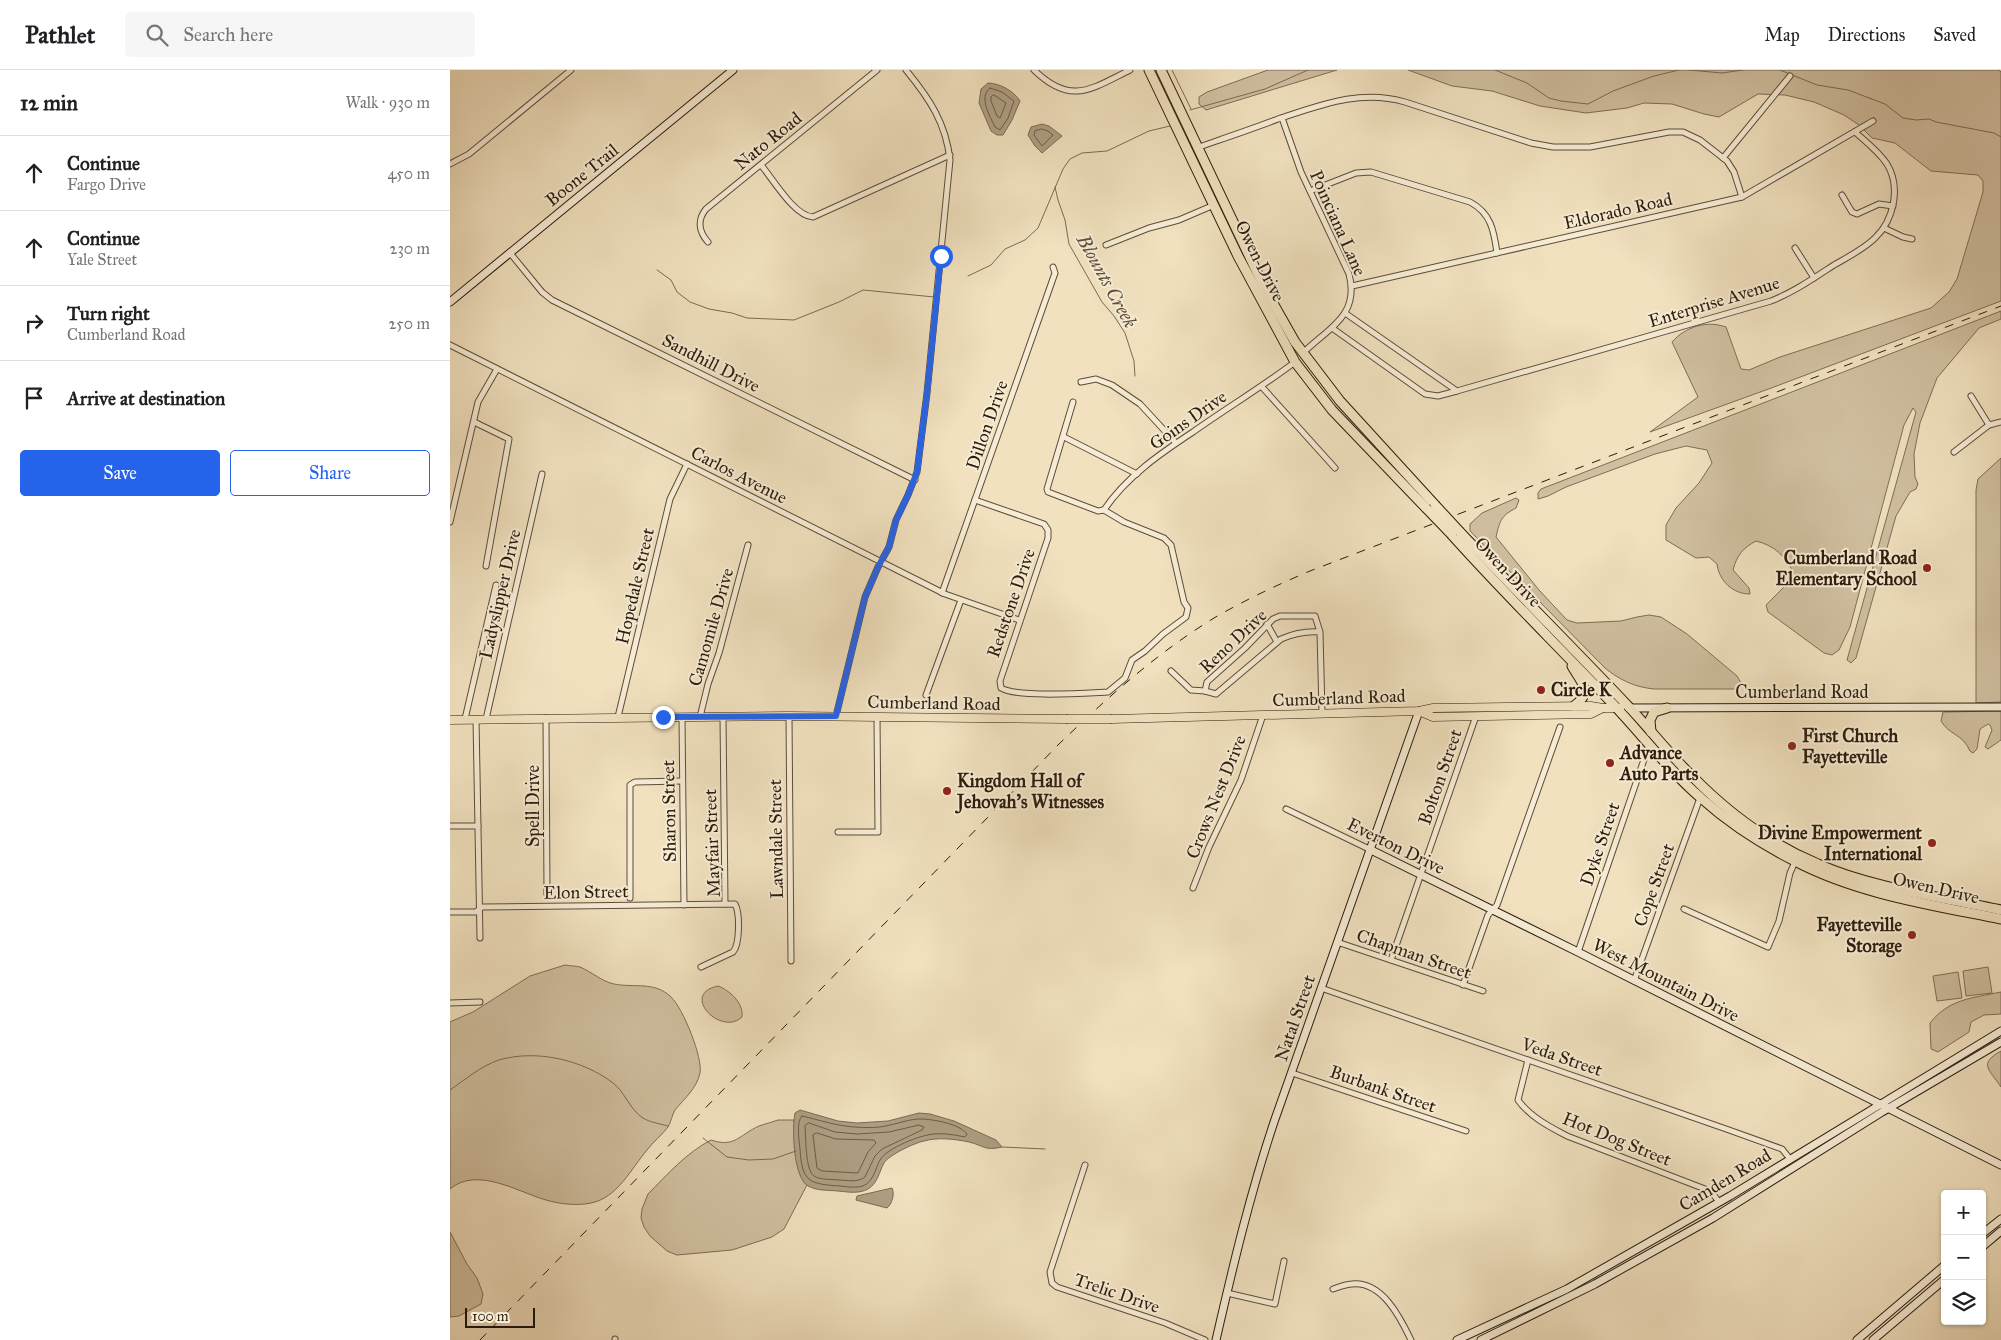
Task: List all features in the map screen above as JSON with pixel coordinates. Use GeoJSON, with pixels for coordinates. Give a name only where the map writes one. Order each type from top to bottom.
{"type":"FeatureCollection","features":[{"type":"Feature","properties":{"kind":"highway","name":"Owen Drive"},"geometry":{"type":"LineString","coordinates":[[1149,70],[1214,206],[1295,362],[1332,410],[1430,506]]}},
{"type":"Feature","properties":{"kind":"highway"},"geometry":{"type":"LineString","coordinates":[[1157,70],[1174,107],[1179,109]]}},
{"type":"Feature","properties":{"kind":"highway","name":"Owen Drive"},"geometry":{"type":"LineString","coordinates":[[1161,70],[1265,289],[1281,319],[1303,353],[1339,400],[1430,506],[1629,708],[1705,789],[1738,818],[1817,864],[1903,894],[1963,902],[2001,910]]}},
{"type":"Feature","properties":{"kind":"highway"},"geometry":{"type":"LineString","coordinates":[[1268,312],[1274,314],[1298,353],[1303,353]]}},
{"type":"Feature","properties":{"kind":"highway"},"geometry":{"type":"LineString","coordinates":[[1295,362],[1301,360],[1305,363],[1329,396],[1339,400]]}},
{"type":"Feature","properties":{"kind":"highway","name":"Owen Drive"},"geometry":{"type":"LineString","coordinates":[[1456,534],[1502,591],[1617,708],[1700,798],[1745,833],[1796,862],[1849,883],[1861,884],[2001,918]]}},
{"type":"Feature","properties":{"kind":"highway"},"geometry":{"type":"LineString","coordinates":[[1564,653],[1583,684],[1585,693],[1582,700],[1574,706]]}},
{"type":"Feature","properties":{"kind":"highway"},"geometry":{"type":"LineString","coordinates":[[1651,732],[1650,720],[1654,712],[1667,708]]}},
{"type":"Feature","properties":{"kind":"main road","name":"Cumberland Road"},"geometry":{"type":"LineString","coordinates":[[450,720],[789,716],[1112,719],[1419,711],[1433,708],[1591,706],[1629,708]]}},
{"type":"Feature","properties":{"kind":"main road","name":"Cumberland Road"},"geometry":{"type":"LineString","coordinates":[[1419,711],[1433,717],[1591,714],[1603,708]]}},
{"type":"Feature","properties":{"kind":"street"},"geometry":{"type":"LineString","coordinates":[[450,164],[469,154],[571,70]]}},
{"type":"Feature","properties":{"kind":"street","name":"Boone Trail"},"geometry":{"type":"LineString","coordinates":[[450,302],[733,70]]}},
{"type":"Feature","properties":{"kind":"street","name":"Nato Road"},"geometry":{"type":"LineString","coordinates":[[708,242],[699,226],[703,212],[877,70]]}},
{"type":"Feature","properties":{"kind":"street"},"geometry":{"type":"LineString","coordinates":[[836,716],[865,597],[892,539],[901,509],[915,480],[927,393],[950,155],[935,110],[929,99],[906,70]]}},
{"type":"Feature","properties":{"kind":"street"},"geometry":{"type":"LineString","coordinates":[[1034,70],[1055,86],[1077,92],[1088,90],[1130,70]]}},
{"type":"Feature","properties":{"kind":"street"},"geometry":{"type":"LineString","coordinates":[[1723,158],[1790,76]]}},
{"type":"Feature","properties":{"kind":"street"},"geometry":{"type":"LineString","coordinates":[[1199,147],[1333,100],[1359,96],[1384,97],[1542,145],[1567,148],[1590,148],[1675,131],[1696,137],[1723,158],[1734,172],[1742,197]]}},
{"type":"Feature","properties":{"kind":"street","name":"Poinciana Lane"},"geometry":{"type":"LineString","coordinates":[[1282,118],[1294,154],[1349,274],[1352,286],[1351,299],[1346,313],[1303,353]]}},
{"type":"Feature","properties":{"kind":"street","name":"Eldorado Road"},"geometry":{"type":"LineString","coordinates":[[1352,286],[1742,197],[1873,121]]}},
{"type":"Feature","properties":{"kind":"street","name":"Enterprise Avenue"},"geometry":{"type":"LineString","coordinates":[[1332,328],[1425,394],[1438,396],[1771,301],[1793,292],[1869,243],[1884,228],[1893,206],[1893,183],[1888,166],[1855,132]]}},
{"type":"Feature","properties":{"kind":"street"},"geometry":{"type":"LineString","coordinates":[[761,164],[797,210],[806,216],[813,217],[950,155]]}},
{"type":"Feature","properties":{"kind":"street"},"geometry":{"type":"LineString","coordinates":[[1310,191],[1356,173],[1371,172],[1470,202],[1482,210],[1489,219],[1497,253]]}},
{"type":"Feature","properties":{"kind":"street"},"geometry":{"type":"LineString","coordinates":[[1842,195],[1852,212],[1856,214],[1879,204],[1893,206]]}},
{"type":"Feature","properties":{"kind":"street"},"geometry":{"type":"LineString","coordinates":[[1106,245],[1214,206]]}},
{"type":"Feature","properties":{"kind":"street"},"geometry":{"type":"LineString","coordinates":[[1884,228],[1912,239]]}},
{"type":"Feature","properties":{"kind":"street"},"geometry":{"type":"LineString","coordinates":[[1795,248],[1814,278]]}},
{"type":"Feature","properties":{"kind":"street","name":"Sandhill Drive"},"geometry":{"type":"LineString","coordinates":[[510,253],[542,292],[552,300],[915,480]]}},
{"type":"Feature","properties":{"kind":"street","name":"Dillon Drive"},"geometry":{"type":"LineString","coordinates":[[942,593],[1055,273],[1053,267]]}},
{"type":"Feature","properties":{"kind":"street"},"geometry":{"type":"LineString","coordinates":[[1346,313],[1457,391]]}},
{"type":"Feature","properties":{"kind":"street","name":"Carlos Avenue"},"geometry":{"type":"LineString","coordinates":[[450,345],[942,593],[1019,620]]}},
{"type":"Feature","properties":{"kind":"street","name":"Goins Drive"},"geometry":{"type":"LineString","coordinates":[[1104,510],[1136,474],[1176,443],[1262,387],[1295,362]]}},
{"type":"Feature","properties":{"kind":"street"},"geometry":{"type":"LineString","coordinates":[[450,522],[478,402],[497,368]]}},
{"type":"Feature","properties":{"kind":"street"},"geometry":{"type":"LineString","coordinates":[[1081,382],[1096,380],[1112,385],[1140,404],[1176,443]]}},
{"type":"Feature","properties":{"kind":"street"},"geometry":{"type":"LineString","coordinates":[[1262,387],[1335,468]]}},
{"type":"Feature","properties":{"kind":"street"},"geometry":{"type":"LineString","coordinates":[[1971,396],[1989,425]]}},
{"type":"Feature","properties":{"kind":"street"},"geometry":{"type":"LineString","coordinates":[[1073,402],[1064,437],[1046,489],[1048,492],[1098,511],[1104,510]]}},
{"type":"Feature","properties":{"kind":"street"},"geometry":{"type":"LineString","coordinates":[[474,422],[508,439],[486,566]]}},
{"type":"Feature","properties":{"kind":"street"},"geometry":{"type":"LineString","coordinates":[[1954,452],[1989,425],[2001,422]]}},
{"type":"Feature","properties":{"kind":"street"},"geometry":{"type":"LineString","coordinates":[[1064,437],[1136,474]]}},
{"type":"Feature","properties":{"kind":"street","name":"Hopedale Street"},"geometry":{"type":"LineString","coordinates":[[618,717],[670,499],[687,464]]}},
{"type":"Feature","properties":{"kind":"street","name":"Ladyslipper Drive"},"geometry":{"type":"LineString","coordinates":[[486,719],[542,474]]}},
{"type":"Feature","properties":{"kind":"street","name":"Redstone Drive"},"geometry":{"type":"LineString","coordinates":[[975,500],[1044,524],[1048,530],[1048,538],[1000,681],[1001,688],[1007,692],[1108,692],[1125,678],[1132,660],[1186,617],[1188,608],[1184,602],[1171,544],[1164,538],[1124,522],[1104,510]]}},
{"type":"Feature","properties":{"kind":"street","name":"Camomile Drive"},"geometry":{"type":"LineString","coordinates":[[700,717],[748,546]]}},
{"type":"Feature","properties":{"kind":"street"},"geometry":{"type":"LineString","coordinates":[[465,719],[496,585]]}},
{"type":"Feature","properties":{"kind":"street"},"geometry":{"type":"LineString","coordinates":[[926,695],[961,600]]}},
{"type":"Feature","properties":{"kind":"street","name":"Reno Drive"},"geometry":{"type":"LineString","coordinates":[[1280,616],[1315,616],[1320,632],[1306,631],[1292,634],[1277,642],[1216,694],[1205,691],[1207,682],[1245,648],[1267,624],[1280,616]]}},
{"type":"Feature","properties":{"kind":"street"},"geometry":{"type":"LineString","coordinates":[[1267,624],[1277,642]]}},
{"type":"Feature","properties":{"kind":"street"},"geometry":{"type":"LineString","coordinates":[[1320,632],[1322,713]]}},
{"type":"Feature","properties":{"kind":"street"},"geometry":{"type":"LineString","coordinates":[[1171,671],[1191,690],[1205,691]]}},
{"type":"Feature","properties":{"kind":"street","name":"Cumberland Road"},"geometry":{"type":"LineString","coordinates":[[1629,708],[2001,707]]}},
{"type":"Feature","properties":{"kind":"street","name":"Natal Street"},"geometry":{"type":"LineString","coordinates":[[1216,1340],[1254,1183],[1369,849],[1419,711]]}},
{"type":"Feature","properties":{"kind":"street","name":"Crows Nest Drive"},"geometry":{"type":"LineString","coordinates":[[1193,888],[1209,847],[1241,780],[1263,715]]}},
{"type":"Feature","properties":{"kind":"street","name":"Lawndale Street"},"geometry":{"type":"LineString","coordinates":[[789,716],[791,961]]}},
{"type":"Feature","properties":{"kind":"street","name":"Bolton Street"},"geometry":{"type":"LineString","coordinates":[[1391,960],[1476,716]]}},
{"type":"Feature","properties":{"kind":"street","name":"Sharon Street"},"geometry":{"type":"LineString","coordinates":[[682,717],[684,904]]}},
{"type":"Feature","properties":{"kind":"street","name":"Mayfair Street"},"geometry":{"type":"LineString","coordinates":[[701,967],[733,952],[738,945],[737,906],[736,904],[725,904],[723,717]]}},
{"type":"Feature","properties":{"kind":"street"},"geometry":{"type":"LineString","coordinates":[[838,832],[878,832],[877,717]]}},
{"type":"Feature","properties":{"kind":"street","name":"Spell Drive"},"geometry":{"type":"LineString","coordinates":[[546,718],[547,894]]}},
{"type":"Feature","properties":{"kind":"street"},"geometry":{"type":"LineString","coordinates":[[476,719],[480,938]]}},
{"type":"Feature","properties":{"kind":"street"},"geometry":{"type":"LineString","coordinates":[[1463,985],[1488,915],[1497,905],[1560,727]]}},
{"type":"Feature","properties":{"kind":"street","name":"Dyke Street"},"geometry":{"type":"LineString","coordinates":[[1578,952],[1650,745]]}},
{"type":"Feature","properties":{"kind":"street"},"geometry":{"type":"LineString","coordinates":[[630,898],[630,785],[635,782],[682,780]]}},
{"type":"Feature","properties":{"kind":"street","name":"Cope Street"},"geometry":{"type":"LineString","coordinates":[[1634,981],[1700,798]]}},
{"type":"Feature","properties":{"kind":"street","name":"Everton Drive"},"geometry":{"type":"LineString","coordinates":[[1286,809],[1492,910]]}},
{"type":"Feature","properties":{"kind":"street"},"geometry":{"type":"LineString","coordinates":[[450,826],[478,826]]}},
{"type":"Feature","properties":{"kind":"street"},"geometry":{"type":"LineString","coordinates":[[1684,909],[1768,947],[1779,921],[1790,873],[1796,862]]}},
{"type":"Feature","properties":{"kind":"street","name":"Elon Street"},"geometry":{"type":"LineString","coordinates":[[450,912],[476,912],[482,907],[725,904]]}},
{"type":"Feature","properties":{"kind":"street","name":"West Mountain Drive"},"geometry":{"type":"LineString","coordinates":[[1492,910],[2001,1165]]}},
{"type":"Feature","properties":{"kind":"street","name":"Chapman Street"},"geometry":{"type":"LineString","coordinates":[[1337,942],[1483,992]]}},
{"type":"Feature","properties":{"kind":"street","name":"Veda Street"},"geometry":{"type":"LineString","coordinates":[[1321,988],[1777,1147],[1785,1151],[1790,1158]]}},
{"type":"Feature","properties":{"kind":"street"},"geometry":{"type":"LineString","coordinates":[[450,1003],[480,1002]]}},
{"type":"Feature","properties":{"kind":"street","name":"Camden Road"},"geometry":{"type":"LineString","coordinates":[[1457,1340],[1562,1292],[1719,1202],[2001,1032]]}},
{"type":"Feature","properties":{"kind":"street","name":"Camden Road"},"geometry":{"type":"LineString","coordinates":[[1481,1340],[1595,1284],[1673,1241],[2001,1042]]}},
{"type":"Feature","properties":{"kind":"street","name":"Hot Dog Street"},"geometry":{"type":"LineString","coordinates":[[1528,1060],[1518,1100],[1524,1108],[1548,1126],[1567,1136],[1705,1189],[1713,1194],[1719,1202]]}},
{"type":"Feature","properties":{"kind":"street","name":"Burbank Street"},"geometry":{"type":"LineString","coordinates":[[1292,1072],[1466,1131]]}},
{"type":"Feature","properties":{"kind":"street","name":"Trelic Drive"},"geometry":{"type":"LineString","coordinates":[[1085,1165],[1050,1272],[1052,1283],[1057,1287],[1165,1324],[1205,1340]]}},
{"type":"Feature","properties":{"kind":"street"},"geometry":{"type":"LineString","coordinates":[[1986,1231],[2001,1219]]}},
{"type":"Feature","properties":{"kind":"street"},"geometry":{"type":"LineString","coordinates":[[1986,1244],[2001,1231]]}},
{"type":"Feature","properties":{"kind":"street"},"geometry":{"type":"LineString","coordinates":[[1227,1293],[1275,1304],[1284,1262]]}},
{"type":"Feature","properties":{"kind":"street"},"geometry":{"type":"LineString","coordinates":[[1857,1340],[1941,1268]]}},
{"type":"Feature","properties":{"kind":"street"},"geometry":{"type":"LineString","coordinates":[[1873,1340],[1943,1280]]}},
{"type":"Feature","properties":{"kind":"street"},"geometry":{"type":"LineString","coordinates":[[1333,1289],[1354,1284],[1373,1288],[1396,1312],[1411,1340]]}},
{"type":"Feature","properties":{"kind":"shaded area"},"geometry":{"type":"Polygon","coordinates":[[[1268,70],[1337,70],[1206,110],[1199,104],[1199,97],[1207,92],[1268,70]]]}},
{"type":"Feature","properties":{"kind":"shaded area"},"geometry":{"type":"Polygon","coordinates":[[[1408,70],[1999,70],[2001,72],[2001,301],[1650,432],[1698,397],[1672,342],[1683,332],[1697,326],[1711,324],[1726,327],[1741,369],[1749,370],[1780,357],[1931,308],[1949,292],[1957,279],[1983,192],[1983,181],[1978,175],[1931,171],[1895,143],[1872,138],[1859,125],[1844,115],[1814,102],[1785,95],[1758,94],[1719,117],[1672,104],[1644,103],[1627,108],[1586,113],[1540,106],[1492,91],[1452,86],[1408,70]]]}},
{"type":"Feature","properties":{"kind":"shaded area"},"geometry":{"type":"Polygon","coordinates":[[[2001,311],[2001,319],[1979,328],[1937,378],[1920,423],[1914,454],[1915,477],[1918,484],[1916,489],[1910,492],[1896,516],[1856,658],[1851,663],[1847,660],[1916,412],[1913,408],[1904,425],[1850,627],[1839,650],[1832,655],[1824,653],[1768,612],[1766,605],[1790,581],[1793,572],[1787,561],[1773,548],[1756,541],[1747,546],[1736,560],[1733,570],[1749,588],[1750,594],[1738,592],[1728,585],[1721,576],[1717,564],[1709,557],[1696,558],[1666,540],[1666,525],[1676,508],[1699,483],[1712,463],[1707,450],[1686,446],[1655,454],[1538,499],[1538,493],[1541,489],[2001,311]]]}},
{"type":"Feature","properties":{"kind":"shaded area"},"geometry":{"type":"Polygon","coordinates":[[[2001,458],[2001,702],[1976,703],[1976,490],[1978,479],[2001,458]]]}},
{"type":"Feature","properties":{"kind":"shaded area"},"geometry":{"type":"Polygon","coordinates":[[[1516,498],[1519,500],[1516,508],[1502,519],[1496,537],[1539,590],[1567,620],[1577,623],[1621,621],[1649,615],[1661,617],[1687,634],[1737,676],[1741,683],[1737,689],[1654,689],[1640,687],[1616,676],[1605,668],[1470,531],[1470,524],[1482,513],[1516,498]]]}},
{"type":"Feature","properties":{"kind":"shaded area"},"geometry":{"type":"Polygon","coordinates":[[[2001,711],[2001,740],[1988,749],[1985,747],[1992,730],[1988,724],[1980,729],[1977,749],[1973,753],[1964,741],[1944,726],[1941,721],[1943,712],[2001,711]]]}},
{"type":"Feature","properties":{"kind":"shaded area"},"geometry":{"type":"Polygon","coordinates":[[[565,965],[580,967],[614,984],[651,987],[665,992],[671,997],[681,1011],[695,1045],[700,1066],[700,1073],[696,1084],[675,1110],[666,1130],[649,1147],[623,1182],[600,1200],[580,1204],[557,1203],[485,1180],[472,1180],[450,1189],[450,1022],[473,1012],[530,976],[565,965]]]}},
{"type":"Feature","properties":{"kind":"shaded area"},"geometry":{"type":"Polygon","coordinates":[[[1988,967],[1992,993],[1966,996],[1963,971],[1988,967]]]}},
{"type":"Feature","properties":{"kind":"shaded area"},"geometry":{"type":"Polygon","coordinates":[[[1958,972],[1962,998],[1937,1001],[1933,976],[1958,972]]]}},
{"type":"Feature","properties":{"kind":"shaded area"},"geometry":{"type":"Polygon","coordinates":[[[718,986],[735,998],[741,1007],[742,1017],[733,1022],[724,1022],[708,1012],[703,1005],[702,997],[707,990],[718,986]]]}},
{"type":"Feature","properties":{"kind":"shaded area"},"geometry":{"type":"Polygon","coordinates":[[[2001,992],[2001,1014],[1984,1015],[1971,1022],[1969,1032],[1938,1052],[1931,1049],[1930,1023],[1937,1015],[1953,1004],[2001,992]]]}},
{"type":"Feature","properties":{"kind":"shaded area"},"geometry":{"type":"Polygon","coordinates":[[[2001,1051],[2001,1087],[1990,1071],[1988,1063],[2001,1051]]]}},
{"type":"Feature","properties":{"kind":"shaded area"},"geometry":{"type":"Polygon","coordinates":[[[778,1120],[794,1120],[797,1162],[802,1178],[807,1185],[784,1229],[772,1237],[732,1250],[677,1255],[667,1251],[650,1236],[641,1218],[642,1209],[648,1194],[678,1164],[693,1151],[711,1140],[719,1142],[731,1141],[759,1126],[778,1120]]]}},
{"type":"Feature","properties":{"kind":"shaded area"},"geometry":{"type":"Polygon","coordinates":[[[450,1232],[467,1264],[477,1278],[483,1294],[481,1304],[459,1316],[450,1317],[450,1232]]]}},
{"type":"Feature","properties":{"kind":"water"},"geometry":{"type":"Polygon","coordinates":[[[988,83],[1006,88],[1020,101],[1003,135],[997,135],[991,131],[979,103],[981,89],[988,83]]]}},
{"type":"Feature","properties":{"kind":"water"},"geometry":{"type":"Polygon","coordinates":[[[1042,124],[1049,126],[1062,136],[1042,153],[1028,135],[1031,127],[1042,124]]]}},
{"type":"Feature","properties":{"kind":"water"},"geometry":{"type":"Polygon","coordinates":[[[800,1110],[838,1121],[857,1123],[888,1121],[919,1113],[930,1114],[954,1121],[996,1140],[1002,1147],[988,1148],[952,1139],[924,1141],[891,1156],[884,1163],[876,1181],[868,1189],[861,1192],[819,1190],[808,1186],[799,1173],[795,1152],[794,1120],[795,1113],[800,1110]]]}},
{"type":"Feature","properties":{"kind":"water"},"geometry":{"type":"Polygon","coordinates":[[[892,1188],[892,1199],[887,1208],[856,1200],[857,1196],[892,1188]]]}},
{"type":"Feature","properties":{"kind":"waterway"},"geometry":{"type":"LineString","coordinates":[[1172,70],[1191,109]]}},
{"type":"Feature","properties":{"kind":"waterway","name":"Blounts Creek"},"geometry":{"type":"LineString","coordinates":[[1190,110],[1265,89],[1308,70]]}},
{"type":"Feature","properties":{"kind":"waterway","name":"Blounts Creek"},"geometry":{"type":"LineString","coordinates":[[1495,70],[1527,83],[1549,98],[1588,104],[1613,91],[1654,76],[1679,70]]}},
{"type":"Feature","properties":{"kind":"waterway","name":"Blounts Creek"},"geometry":{"type":"LineString","coordinates":[[1689,70],[1722,73],[1743,70]]}},
{"type":"Feature","properties":{"kind":"waterway","name":"Blounts Creek"},"geometry":{"type":"LineString","coordinates":[[1780,70],[1817,85],[1848,90],[1885,104],[1903,118],[1929,119],[1994,133],[2001,137]]}},
{"type":"Feature","properties":{"kind":"waterway","name":"Blounts Creek"},"geometry":{"type":"LineString","coordinates":[[968,276],[991,265],[1005,249],[1025,240],[1038,228],[1063,169],[1070,159],[1082,153],[1107,151],[1149,131],[1170,126]]}},
{"type":"Feature","properties":{"kind":"waterway","name":"Blounts Creek"},"geometry":{"type":"LineString","coordinates":[[1055,187],[1065,220],[1069,244],[1102,302],[1125,333],[1134,361],[1135,376]]}},
{"type":"Feature","properties":{"kind":"waterway"},"geometry":{"type":"LineString","coordinates":[[657,270],[671,280],[677,292],[690,302],[709,309],[747,318],[794,320],[863,290],[934,297]]}},
{"type":"Feature","properties":{"kind":"waterway"},"geometry":{"type":"LineString","coordinates":[[450,1090],[480,1069],[499,1060],[513,1057],[543,1056],[574,1063],[601,1075],[621,1091],[639,1115],[648,1121],[668,1126]]}},
{"type":"Feature","properties":{"kind":"waterway"},"geometry":{"type":"LineString","coordinates":[[703,1138],[727,1157],[749,1160],[773,1159],[796,1151]]}},
{"type":"Feature","properties":{"kind":"waterway"},"geometry":{"type":"LineString","coordinates":[[1002,1147],[1045,1149]]}},
{"type":"Feature","properties":{"kind":"railway"},"geometry":{"type":"LineString","coordinates":[[480,1340],[1059,744],[1133,677],[1172,646],[1237,605],[1310,571],[2001,306]]}},
{"type":"Feature","properties":{"kind":"place","name":"Cumberland Road Elementary School"},"geometry":{"type":"Point","coordinates":[1927,568]}},
{"type":"Feature","properties":{"kind":"place","name":"Circle K"},"geometry":{"type":"Point","coordinates":[1541,690]}},
{"type":"Feature","properties":{"kind":"place","name":"First Church Fayetteville"},"geometry":{"type":"Point","coordinates":[1792,746]}},
{"type":"Feature","properties":{"kind":"place","name":"Advance Auto Parts"},"geometry":{"type":"Point","coordinates":[1610,763]}},
{"type":"Feature","properties":{"kind":"place","name":"Kingdom Hall of Jehovah’s Witnesses"},"geometry":{"type":"Point","coordinates":[947,791]}},
{"type":"Feature","properties":{"kind":"place","name":"Divine Empowerment International"},"geometry":{"type":"Point","coordinates":[1932,843]}},
{"type":"Feature","properties":{"kind":"place","name":"Fayetteville Storage"},"geometry":{"type":"Point","coordinates":[1912,935]}},
{"type":"Feature","properties":{"kind":"route"},"geometry":{"type":"LineString","coordinates":[[663,717],[836,716],[865,597],[889,547],[896,520],[917,472],[941,256]]}}]}
